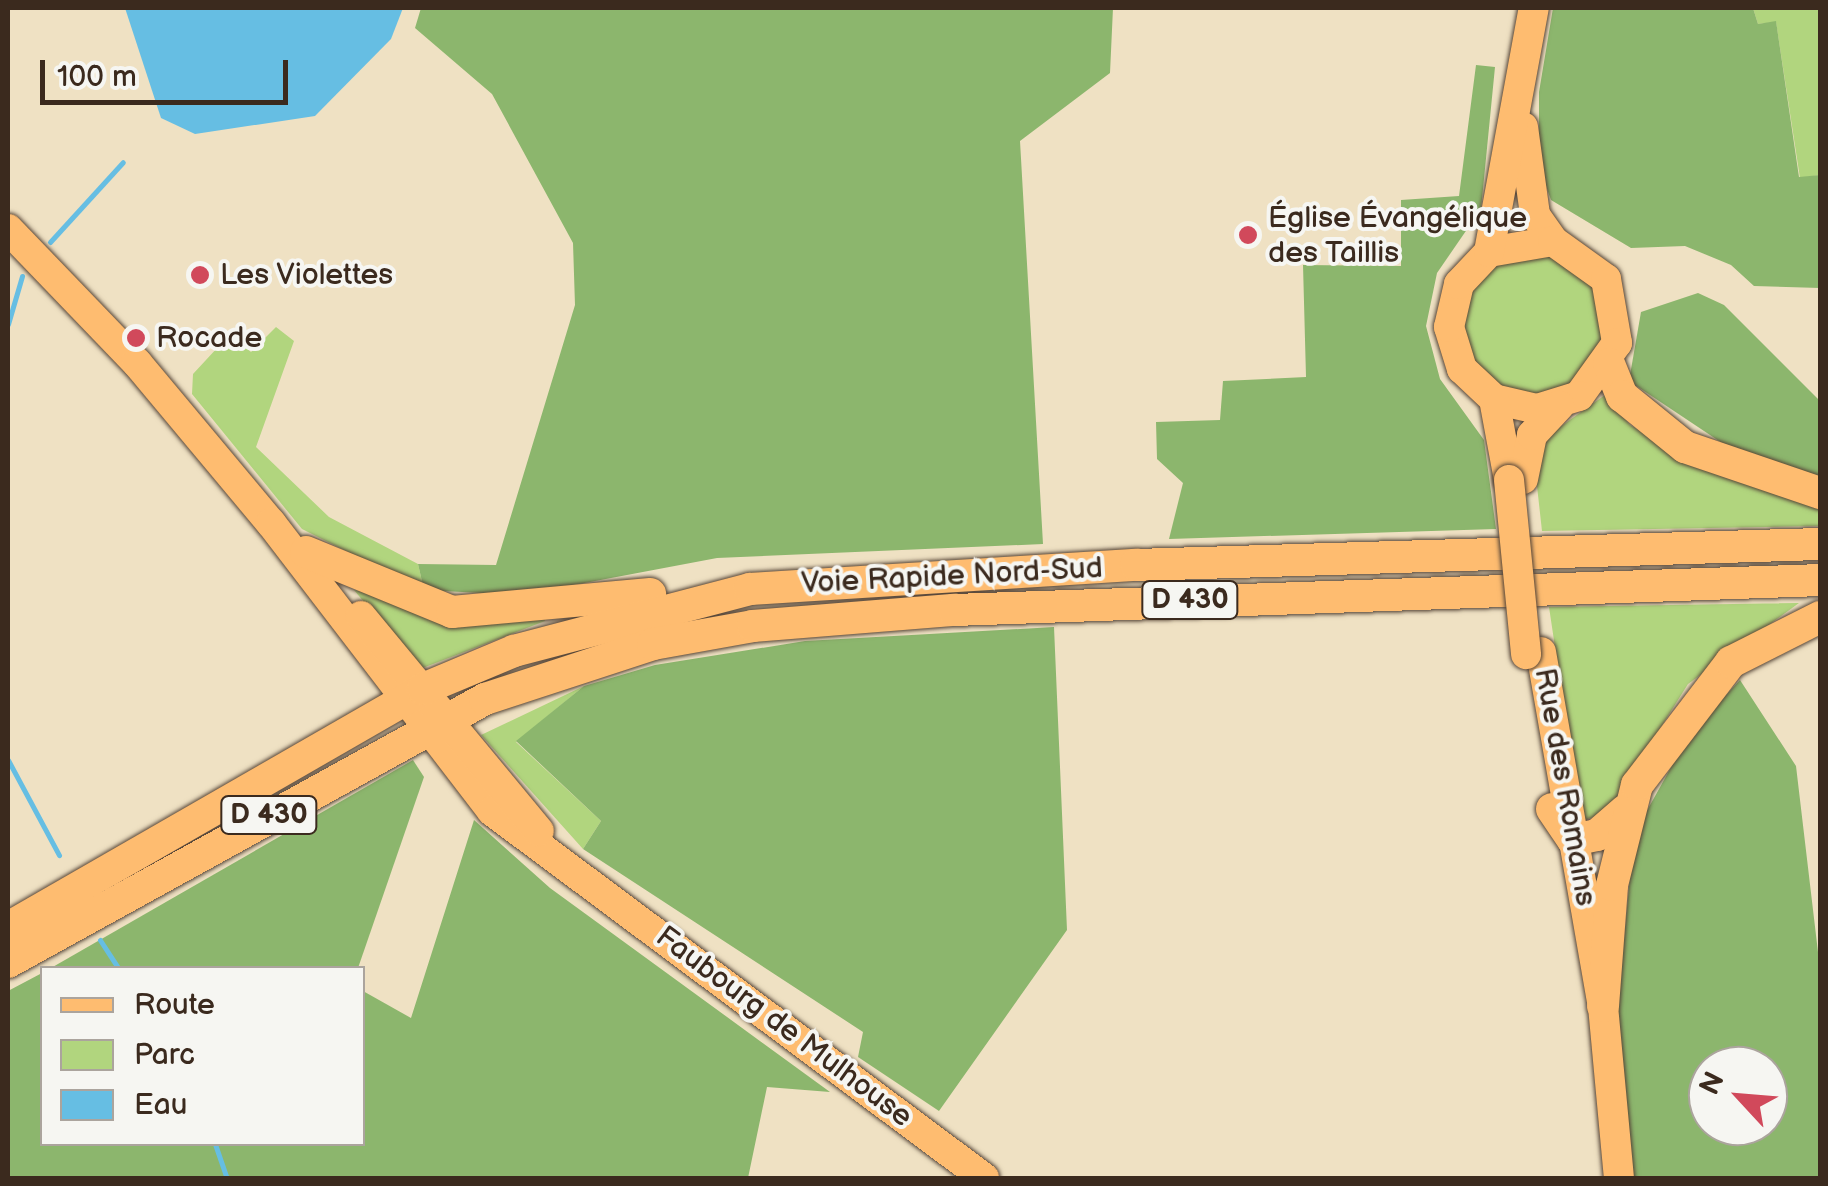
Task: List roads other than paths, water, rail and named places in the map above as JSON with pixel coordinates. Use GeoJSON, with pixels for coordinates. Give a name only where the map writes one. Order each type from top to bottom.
{"type":"FeatureCollection","features":[{"type":"Feature","properties":{"kind":"highway"},"geometry":{"type":"LineString","coordinates":[[1609,364],[1622,396],[1685,447],[1820,493]]}},
{"type":"Feature","properties":{"kind":"highway","name":"Voie Rapide Nord-Sud"},"geometry":{"type":"LineString","coordinates":[[412,694],[514,651],[750,590],[1062,568],[1820,544]]}},
{"type":"Feature","properties":{"kind":"highway"},"geometry":{"type":"LineString","coordinates":[[306,552],[430,608],[474,614],[750,590]]}},
{"type":"Feature","properties":{"kind":"highway","name":"Voie Rapide Nord-Sud"},"geometry":{"type":"LineString","coordinates":[[434,725],[566,668],[753,626],[992,608],[1820,580]]}},
{"type":"Feature","properties":{"kind":"highway"},"geometry":{"type":"LineString","coordinates":[[1552,809],[1574,840],[1598,835],[1625,811],[1661,747],[1731,662],[1820,618]]}},
{"type":"Feature","properties":{"kind":"highway","name":"D 430"},"geometry":{"type":"LineString","coordinates":[[8,928],[412,694]]}},
{"type":"Feature","properties":{"kind":"highway","name":"D 430"},"geometry":{"type":"LineString","coordinates":[[8,962],[434,725]]}},
{"type":"Feature","properties":{"kind":"highway"},"geometry":{"type":"LineString","coordinates":[[1603,1006],[1625,811]]}},
{"type":"Feature","properties":{"kind":"main road"},"geometry":{"type":"LineString","coordinates":[[1519,90],[1524,173],[1554,241],[1592,262],[1616,299],[1609,364],[1558,406],[1494,399],[1462,369],[1449,327],[1459,284],[1489,252],[1534,8]]}},
{"type":"Feature","properties":{"kind":"main road","name":"Faubourg de Mulhouse"},"geometry":{"type":"LineString","coordinates":[[8,230],[137,363],[412,694]]}},
{"type":"Feature","properties":{"kind":"main road"},"geometry":{"type":"LineString","coordinates":[[1489,252],[1554,241]]}},
{"type":"Feature","properties":{"kind":"main road","name":"Rue des Romains"},"geometry":{"type":"LineString","coordinates":[[1494,399],[1516,480],[1552,809],[1592,1032],[1602,1178]]}},
{"type":"Feature","properties":{"kind":"main road","name":"Rue des Romains"},"geometry":{"type":"LineString","coordinates":[[1516,480],[1532,435],[1558,406]]}},
{"type":"Feature","properties":{"kind":"main road","name":"Faubourg de Mulhouse"},"geometry":{"type":"LineString","coordinates":[[271,523],[306,552],[412,694],[492,811],[984,1178]]}},
{"type":"Feature","properties":{"kind":"main road","name":"Rue des Romains"},"geometry":{"type":"LineString","coordinates":[[1534,653],[1574,840],[1603,1006],[1620,1178]]}},
{"type":"Feature","properties":{"kind":"water"},"geometry":{"type":"Polygon","coordinates":[[[125,8],[403,8],[391,39],[315,116],[195,134],[161,118],[125,8]]]}},
{"type":"Feature","properties":{"kind":"waterway"},"geometry":{"type":"LineString","coordinates":[[50,242],[123,162]]}},
{"type":"Feature","properties":{"kind":"waterway"},"geometry":{"type":"LineString","coordinates":[[8,324],[22,276]]}},
{"type":"Feature","properties":{"kind":"waterway"},"geometry":{"type":"LineString","coordinates":[[8,760],[59,855]]}},
{"type":"Feature","properties":{"kind":"waterway"},"geometry":{"type":"LineString","coordinates":[[100,940],[117,966]]}},
{"type":"Feature","properties":{"kind":"waterway"},"geometry":{"type":"LineString","coordinates":[[216,1146],[227,1178]]}},
{"type":"Feature","properties":{"kind":"place","name":"Église Évangélique des Taillis"},"geometry":{"type":"Point","coordinates":[1248,235]}},
{"type":"Feature","properties":{"kind":"place","name":"Les Violettes"},"geometry":{"type":"Point","coordinates":[200,275]}},
{"type":"Feature","properties":{"kind":"place","name":"Rocade"},"geometry":{"type":"Point","coordinates":[136,338]}}]}
